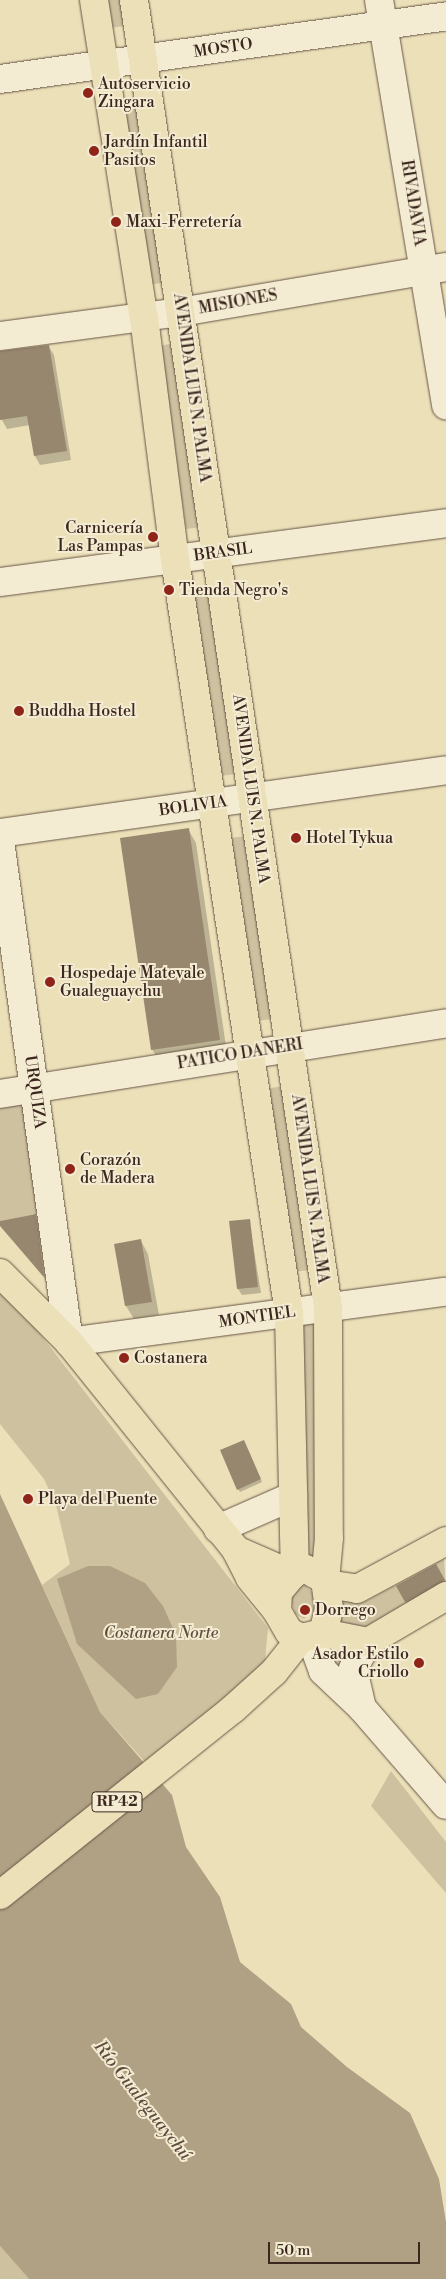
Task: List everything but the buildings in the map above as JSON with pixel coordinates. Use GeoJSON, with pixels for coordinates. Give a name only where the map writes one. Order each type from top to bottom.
{"type":"FeatureCollection","features":[{"type":"Feature","properties":{"kind":"main road"},"geometry":{"type":"LineString","coordinates":[[94,0],[144,318],[175,559],[247,1052],[289,1313],[294,1574]]}},
{"type":"Feature","properties":{"kind":"main road","name":"AVENIDA LUIS N. PALMA"},"geometry":{"type":"LineString","coordinates":[[134,0],[328,1308],[329,1538],[326,1582]]}},
{"type":"Feature","properties":{"kind":"main road"},"geometry":{"type":"LineString","coordinates":[[0,1273],[69,1342],[236,1550],[250,1578],[277,1611],[289,1632],[368,1642],[446,1596]]}},
{"type":"Feature","properties":{"kind":"main road"},"geometry":{"type":"LineString","coordinates":[[277,1611],[278,1592],[294,1574],[306,1569],[326,1582],[357,1589],[446,1541]]}},
{"type":"Feature","properties":{"kind":"main road"},"geometry":{"type":"LineString","coordinates":[[236,1550],[294,1574]]}},
{"type":"Feature","properties":{"kind":"main road"},"geometry":{"type":"LineString","coordinates":[[312,1636],[329,1609],[326,1582]]}},
{"type":"Feature","properties":{"kind":"main road","name":"RP42"},"geometry":{"type":"LineString","coordinates":[[0,1895],[233,1709],[312,1636]]}},
{"type":"Feature","properties":{"kind":"street","name":"MOSTO"},"geometry":{"type":"LineString","coordinates":[[0,79],[143,59],[381,12],[446,16]]}},
{"type":"Feature","properties":{"kind":"street","name":"RIVADAVIA"},"geometry":{"type":"LineString","coordinates":[[381,12],[435,268],[446,406]]}},
{"type":"Feature","properties":{"kind":"street","name":"MISIONES"},"geometry":{"type":"LineString","coordinates":[[0,336],[144,318],[435,268]]}},
{"type":"Feature","properties":{"kind":"street","name":"BRASIL"},"geometry":{"type":"LineString","coordinates":[[0,582],[446,523]]}},
{"type":"Feature","properties":{"kind":"street","name":"BOLIVIA"},"geometry":{"type":"LineString","coordinates":[[0,833],[446,770]]}},
{"type":"Feature","properties":{"kind":"street","name":"URQUIZA"},"geometry":{"type":"LineString","coordinates":[[0,841],[69,1342]]}},
{"type":"Feature","properties":{"kind":"street","name":"PATICO DANERI"},"geometry":{"type":"LineString","coordinates":[[0,1094],[247,1052],[446,1023]]}},
{"type":"Feature","properties":{"kind":"street","name":"MONTIEL"},"geometry":{"type":"LineString","coordinates":[[69,1342],[446,1292]]}},
{"type":"Feature","properties":{"kind":"street"},"geometry":{"type":"LineString","coordinates":[[218,1529],[293,1496]]}},
{"type":"Feature","properties":{"kind":"street"},"geometry":{"type":"LineString","coordinates":[[312,1636],[323,1671],[362,1708],[446,1805]]}},
{"type":"Feature","properties":{"kind":"street"},"geometry":{"type":"LineString","coordinates":[[362,1708],[353,1669],[368,1642]]}},
{"type":"Feature","properties":{"kind":"green space"},"geometry":{"type":"Polygon","coordinates":[[[105,0],[121,0],[125,26],[109,28],[105,0]]]}},
{"type":"Feature","properties":{"kind":"green space"},"geometry":{"type":"Polygon","coordinates":[[[136,99],[163,283],[147,285],[120,101],[136,99]]]}},
{"type":"Feature","properties":{"kind":"green space"},"geometry":{"type":"Polygon","coordinates":[[[175,343],[202,527],[186,529],[159,346],[175,343]]]}},
{"type":"Feature","properties":{"kind":"green space"},"geometry":{"type":"Polygon","coordinates":[[[209,590],[236,774],[220,776],[193,592],[209,590]]]}},
{"type":"Feature","properties":{"kind":"green space"},"geometry":{"type":"Polygon","coordinates":[[[246,836],[272,1019],[257,1021],[230,838],[246,836]]]}},
{"type":"Feature","properties":{"kind":"green space"},"geometry":{"type":"Polygon","coordinates":[[[282,1086],[309,1270],[293,1272],[266,1089],[282,1086]]]}},
{"type":"Feature","properties":{"kind":"green space"},"geometry":{"type":"Polygon","coordinates":[[[16,1102],[26,1109],[41,1213],[0,1221],[0,1104],[16,1102]]]}},
{"type":"Feature","properties":{"kind":"green space","name":"Costanera Norte"},"geometry":{"type":"Polygon","coordinates":[[[0,1292],[37,1330],[268,1628],[265,1661],[238,1688],[145,1762],[100,1712],[42,1585],[70,1564],[56,1505],[44,1479],[0,1424],[0,1292]]]}},
{"type":"Feature","properties":{"kind":"green space"},"geometry":{"type":"Polygon","coordinates":[[[303,1324],[319,1324],[317,1558],[302,1558],[303,1324]]]}},
{"type":"Feature","properties":{"kind":"green space"},"geometry":{"type":"Polygon","coordinates":[[[444,1559],[446,1590],[374,1631],[333,1627],[338,1598],[366,1601],[444,1559]]]}},
{"type":"Feature","properties":{"kind":"green space"},"geometry":{"type":"Polygon","coordinates":[[[305,1585],[314,1594],[314,1610],[304,1619],[295,1614],[291,1599],[296,1587],[305,1585]]]}},
{"type":"Feature","properties":{"kind":"green space"},"geometry":{"type":"Polygon","coordinates":[[[330,1644],[354,1652],[344,1680],[322,1654],[330,1644]]]}},
{"type":"Feature","properties":{"kind":"green space"},"geometry":{"type":"Polygon","coordinates":[[[391,1771],[446,1842],[446,1893],[371,1806],[391,1771]]]}},
{"type":"Feature","properties":{"kind":"green space"},"geometry":{"type":"Polygon","coordinates":[[[0,2246],[29,2279],[0,2279],[0,2246]]]}},
{"type":"Feature","properties":{"kind":"water","name":"Río Gualeguaychú"},"geometry":{"type":"Polygon","coordinates":[[[0,1494],[100,1712],[172,1795],[186,1847],[220,1897],[240,1962],[291,2004],[301,2027],[347,2067],[410,2113],[439,2179],[446,2222],[446,2279],[29,2279],[0,2246],[0,1494]]]}},
{"type":"Feature","properties":{"kind":"water"},"geometry":{"type":"Polygon","coordinates":[[[88,1566],[110,1566],[145,1583],[163,1606],[176,1635],[177,1667],[158,1694],[136,1699],[77,1644],[57,1579],[88,1566]]]}},
{"type":"Feature","properties":{"kind":"place","name":"Autoservicio Zingara"},"geometry":{"type":"Point","coordinates":[88,93]}},
{"type":"Feature","properties":{"kind":"place","name":"Jardín Infantil Pasitos"},"geometry":{"type":"Point","coordinates":[94,151]}},
{"type":"Feature","properties":{"kind":"place","name":"Maxi-Ferretería"},"geometry":{"type":"Point","coordinates":[116,222]}},
{"type":"Feature","properties":{"kind":"place","name":"Carnicería Las Pampas"},"geometry":{"type":"Point","coordinates":[153,537]}},
{"type":"Feature","properties":{"kind":"place","name":"Tienda Negro's"},"geometry":{"type":"Point","coordinates":[169,590]}},
{"type":"Feature","properties":{"kind":"place","name":"Buddha Hostel"},"geometry":{"type":"Point","coordinates":[19,711]}},
{"type":"Feature","properties":{"kind":"place","name":"Hotel Tykua"},"geometry":{"type":"Point","coordinates":[296,838]}},
{"type":"Feature","properties":{"kind":"place","name":"Hospedaje Matevale Gualeguaychu"},"geometry":{"type":"Point","coordinates":[50,982]}},
{"type":"Feature","properties":{"kind":"place","name":"Corazón de Madera"},"geometry":{"type":"Point","coordinates":[70,1169]}},
{"type":"Feature","properties":{"kind":"place","name":"Costanera"},"geometry":{"type":"Point","coordinates":[124,1358]}},
{"type":"Feature","properties":{"kind":"place","name":"Playa del Puente"},"geometry":{"type":"Point","coordinates":[28,1499]}},
{"type":"Feature","properties":{"kind":"place","name":"Dorrego"},"geometry":{"type":"Point","coordinates":[305,1610]}},
{"type":"Feature","properties":{"kind":"place","name":"Asador Estilo Criollo"},"geometry":{"type":"Point","coordinates":[419,1663]}}]}
